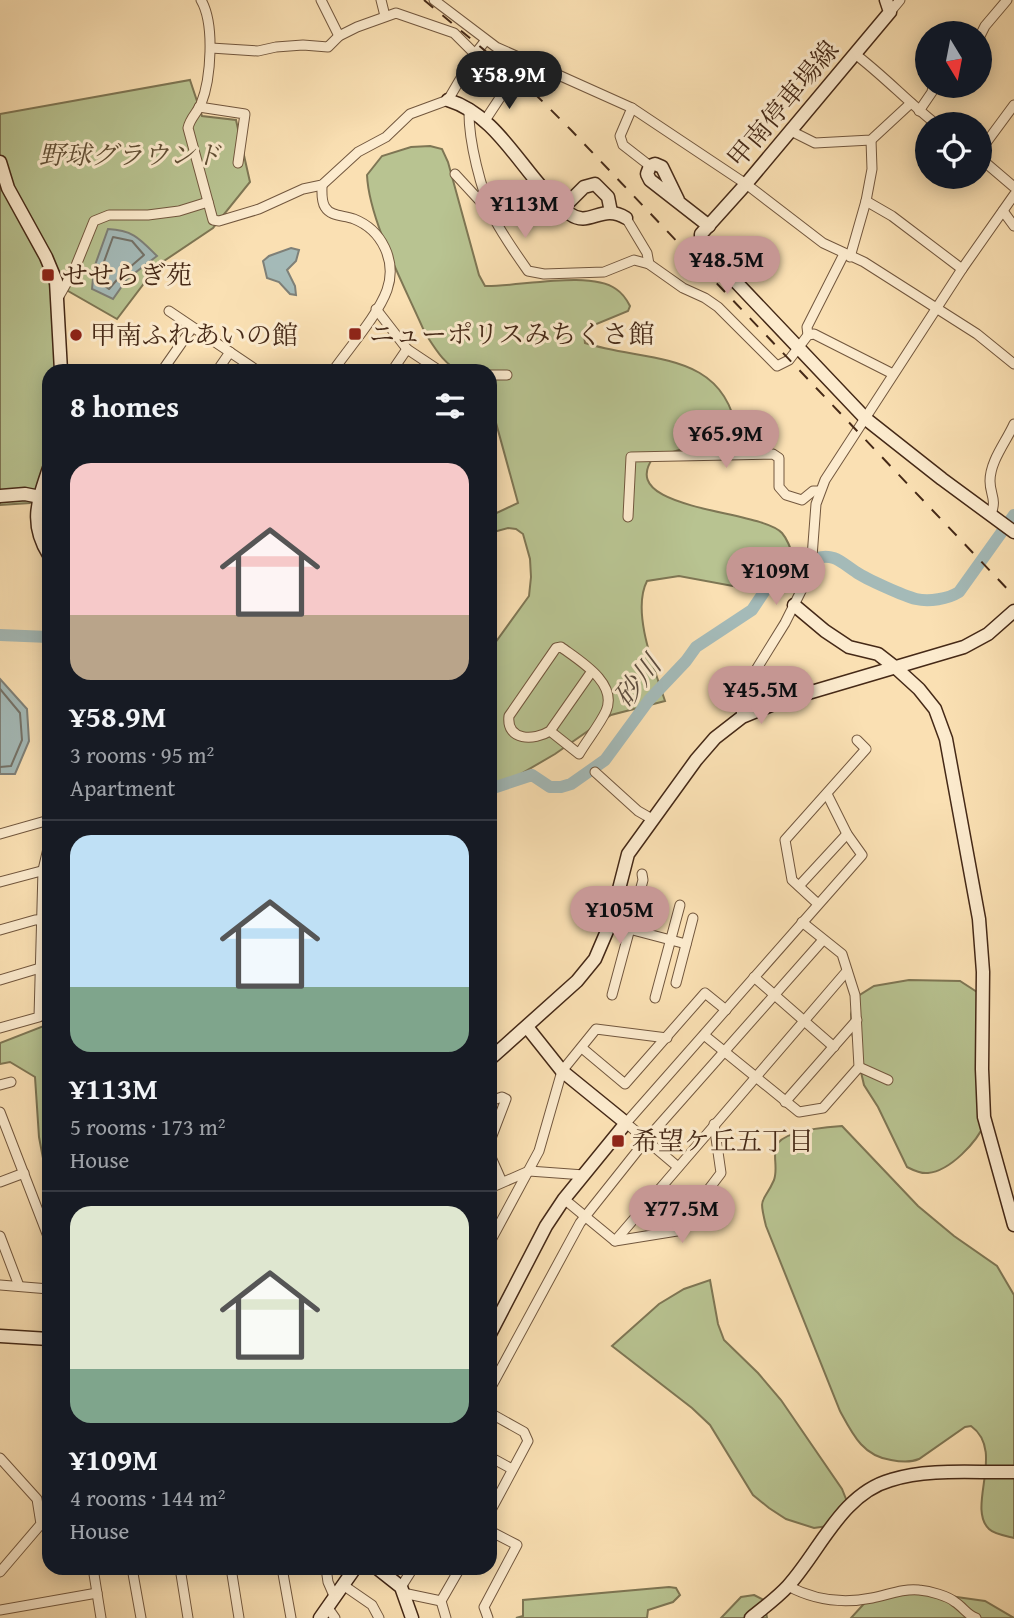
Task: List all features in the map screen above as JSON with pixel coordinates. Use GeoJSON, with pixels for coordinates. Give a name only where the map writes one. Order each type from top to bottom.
{"type":"FeatureCollection","features":[{"type":"Feature","properties":{"kind":"street"},"geometry":{"type":"LineString","coordinates":[[201,0],[206,9],[211,48],[199,107],[189,120],[188,128],[213,220],[219,221],[322,185],[358,152],[386,137],[410,114],[448,100],[486,40]]}},
{"type":"Feature","properties":{"kind":"street"},"geometry":{"type":"LineString","coordinates":[[321,0],[339,36]]}},
{"type":"Feature","properties":{"kind":"street"},"geometry":{"type":"LineString","coordinates":[[381,0],[385,16]]}},
{"type":"Feature","properties":{"kind":"street"},"geometry":{"type":"LineString","coordinates":[[434,0],[486,40],[632,108],[746,184],[823,243],[864,262],[977,334],[1014,364]]}},
{"type":"Feature","properties":{"kind":"street"},"geometry":{"type":"LineString","coordinates":[[888,6],[900,0]]}},
{"type":"Feature","properties":{"kind":"street"},"geometry":{"type":"LineString","coordinates":[[989,21],[1007,0]]}},
{"type":"Feature","properties":{"kind":"street","name":"甲南停車場線"},"geometry":{"type":"LineString","coordinates":[[705,230],[855,54],[888,6]]}},
{"type":"Feature","properties":{"kind":"street"},"geometry":{"type":"LineString","coordinates":[[211,48],[258,51],[303,45],[328,47],[339,36],[396,13],[454,33],[475,54]]}},
{"type":"Feature","properties":{"kind":"street"},"geometry":{"type":"LineString","coordinates":[[855,54],[885,76],[919,111],[928,98]]}},
{"type":"Feature","properties":{"kind":"street"},"geometry":{"type":"LineString","coordinates":[[484,122],[509,83]]}},
{"type":"Feature","properties":{"kind":"street"},"geometry":{"type":"LineString","coordinates":[[448,100],[469,108],[563,208],[575,217],[584,219],[611,212],[626,218],[648,253],[649,264]]}},
{"type":"Feature","properties":{"kind":"street"},"geometry":{"type":"LineString","coordinates":[[791,131],[815,143],[871,140],[911,103]]}},
{"type":"Feature","properties":{"kind":"street"},"geometry":{"type":"LineString","coordinates":[[992,134],[1014,104]]}},
{"type":"Feature","properties":{"kind":"street"},"geometry":{"type":"LineString","coordinates":[[199,107],[245,114],[238,163]]}},
{"type":"Feature","properties":{"kind":"street"},"geometry":{"type":"LineString","coordinates":[[469,108],[468,124],[494,217]]}},
{"type":"Feature","properties":{"kind":"street"},"geometry":{"type":"LineString","coordinates":[[632,108],[620,136],[623,145],[650,166],[647,174],[650,180],[666,185],[705,230],[701,245],[706,251],[866,419],[1004,524]]}},
{"type":"Feature","properties":{"kind":"street"},"geometry":{"type":"LineString","coordinates":[[808,335],[807,327],[847,256],[866,201],[872,169],[871,140]]}},
{"type":"Feature","properties":{"kind":"street"},"geometry":{"type":"LineString","coordinates":[[0,162],[8,188],[46,257],[56,281],[61,364]]}},
{"type":"Feature","properties":{"kind":"street"},"geometry":{"type":"LineString","coordinates":[[992,168],[1014,187]]}},
{"type":"Feature","properties":{"kind":"street"},"geometry":{"type":"LineString","coordinates":[[455,174],[494,217],[528,271],[544,274],[604,272],[634,260],[649,264],[683,288],[718,307],[777,366],[789,360],[808,335],[814,334],[893,374]]}},
{"type":"Feature","properties":{"kind":"street"},"geometry":{"type":"LineString","coordinates":[[563,208],[584,187],[595,184],[608,197],[611,212]]}},
{"type":"Feature","properties":{"kind":"street"},"geometry":{"type":"LineString","coordinates":[[322,185],[325,206],[332,214],[352,218],[372,229],[381,240],[391,268],[386,293],[338,364]]}},
{"type":"Feature","properties":{"kind":"street"},"geometry":{"type":"LineString","coordinates":[[742,717],[740,702],[746,686],[802,589],[812,558],[816,504],[831,468],[1014,195]]}},
{"type":"Feature","properties":{"kind":"street"},"geometry":{"type":"LineString","coordinates":[[866,201],[892,216],[962,270]]}},
{"type":"Feature","properties":{"kind":"street"},"geometry":{"type":"LineString","coordinates":[[58,298],[75,268],[94,221],[109,215],[149,215],[179,211],[208,202]]}},
{"type":"Feature","properties":{"kind":"street"},"geometry":{"type":"LineString","coordinates":[[1003,211],[1014,226]]}},
{"type":"Feature","properties":{"kind":"street"},"geometry":{"type":"LineString","coordinates":[[376,309],[407,349],[430,364]]}},
{"type":"Feature","properties":{"kind":"street"},"geometry":{"type":"LineString","coordinates":[[169,311],[248,364]]}},
{"type":"Feature","properties":{"kind":"street"},"geometry":{"type":"LineString","coordinates":[[167,364],[192,327]]}},
{"type":"Feature","properties":{"kind":"street"},"geometry":{"type":"LineString","coordinates":[[397,364],[407,349]]}},
{"type":"Feature","properties":{"kind":"street"},"geometry":{"type":"LineString","coordinates":[[222,364],[230,352]]}},
{"type":"Feature","properties":{"kind":"street"},"geometry":{"type":"LineString","coordinates":[[497,375],[508,375]]}},
{"type":"Feature","properties":{"kind":"street"},"geometry":{"type":"LineString","coordinates":[[1004,524],[995,504],[990,482],[993,465],[1014,424]]}},
{"type":"Feature","properties":{"kind":"street"},"geometry":{"type":"LineString","coordinates":[[628,517],[631,457],[773,454],[779,458],[779,487],[786,495],[802,500],[813,491],[820,491]]}},
{"type":"Feature","properties":{"kind":"street"},"geometry":{"type":"LineString","coordinates":[[42,491],[36,513],[42,544]]}},
{"type":"Feature","properties":{"kind":"street"},"geometry":{"type":"LineString","coordinates":[[0,496],[25,494],[40,497]]}},
{"type":"Feature","properties":{"kind":"street"},"geometry":{"type":"LineString","coordinates":[[794,605],[849,647],[878,654],[896,668],[919,689],[935,709],[946,738],[979,919],[983,972],[984,1117],[1014,1225]]}},
{"type":"Feature","properties":{"kind":"street"},"geometry":{"type":"LineString","coordinates":[[497,1053],[586,971],[610,924],[628,855],[652,819],[722,732],[742,717],[781,701],[964,647],[988,634],[1014,611]]}},
{"type":"Feature","properties":{"kind":"street"},"geometry":{"type":"LineString","coordinates":[[550,731],[579,754],[606,710],[608,701],[603,683],[592,671],[561,647],[556,648],[509,716],[509,726],[517,735],[528,739],[550,731],[592,671]]}},
{"type":"Feature","properties":{"kind":"street"},"geometry":{"type":"LineString","coordinates":[[818,904],[792,880],[785,840],[866,749],[857,740]]}},
{"type":"Feature","properties":{"kind":"street"},"geometry":{"type":"LineString","coordinates":[[595,772],[638,811],[652,819]]}},
{"type":"Feature","properties":{"kind":"street"},"geometry":{"type":"LineString","coordinates":[[497,1312],[564,1199],[626,1123],[862,855],[847,834],[827,794]]}},
{"type":"Feature","properties":{"kind":"street"},"geometry":{"type":"LineString","coordinates":[[0,834],[42,822]]}},
{"type":"Feature","properties":{"kind":"street"},"geometry":{"type":"LineString","coordinates":[[799,886],[847,834]]}},
{"type":"Feature","properties":{"kind":"street"},"geometry":{"type":"LineString","coordinates":[[0,882],[42,871]]}},
{"type":"Feature","properties":{"kind":"street"},"geometry":{"type":"LineString","coordinates":[[612,995],[643,880],[642,874]]}},
{"type":"Feature","properties":{"kind":"street"},"geometry":{"type":"LineString","coordinates":[[655,998],[680,905]]}},
{"type":"Feature","properties":{"kind":"street"},"geometry":{"type":"LineString","coordinates":[[676,983],[693,918]]}},
{"type":"Feature","properties":{"kind":"street"},"geometry":{"type":"LineString","coordinates":[[0,930],[42,920]]}},
{"type":"Feature","properties":{"kind":"street"},"geometry":{"type":"LineString","coordinates":[[704,1035],[799,1112],[823,1108],[859,1067],[855,995],[842,954],[802,922]]}},
{"type":"Feature","properties":{"kind":"street"},"geometry":{"type":"LineString","coordinates":[[610,924],[686,944]]}},
{"type":"Feature","properties":{"kind":"street"},"geometry":{"type":"LineString","coordinates":[[497,1376],[585,1216],[646,1140],[823,940]]}},
{"type":"Feature","properties":{"kind":"street"},"geometry":{"type":"LineString","coordinates":[[0,1028],[39,1017],[42,952]]}},
{"type":"Feature","properties":{"kind":"street"},"geometry":{"type":"LineString","coordinates":[[0,980],[40,968]]}},
{"type":"Feature","properties":{"kind":"street"},"geometry":{"type":"LineString","coordinates":[[615,1241],[848,971]]}},
{"type":"Feature","properties":{"kind":"street"},"geometry":{"type":"LineString","coordinates":[[754,977],[834,1047]]}},
{"type":"Feature","properties":{"kind":"street"},"geometry":{"type":"LineString","coordinates":[[582,1048],[625,1084],[705,993],[726,1010]]}},
{"type":"Feature","properties":{"kind":"street"},"geometry":{"type":"LineString","coordinates":[[785,1102],[857,1020]]}},
{"type":"Feature","properties":{"kind":"street"},"geometry":{"type":"LineString","coordinates":[[527,1027],[562,1071],[678,1167]]}},
{"type":"Feature","properties":{"kind":"street"},"geometry":{"type":"LineString","coordinates":[[497,1229],[539,1151],[562,1071],[596,1029],[667,1038]]}},
{"type":"Feature","properties":{"kind":"street"},"geometry":{"type":"LineString","coordinates":[[859,1067],[888,1080]]}},
{"type":"Feature","properties":{"kind":"street"},"geometry":{"type":"LineString","coordinates":[[0,1085],[11,1082]]}},
{"type":"Feature","properties":{"kind":"street"},"geometry":{"type":"LineString","coordinates":[[497,1099],[502,1097],[506,1100],[497,1117]]}},
{"type":"Feature","properties":{"kind":"street"},"geometry":{"type":"LineString","coordinates":[[0,1112],[42,1221]]}},
{"type":"Feature","properties":{"kind":"street"},"geometry":{"type":"LineString","coordinates":[[564,1199],[615,1241],[677,1230],[722,1173],[714,1124]]}},
{"type":"Feature","properties":{"kind":"street"},"geometry":{"type":"LineString","coordinates":[[497,1171],[502,1182]]}},
{"type":"Feature","properties":{"kind":"street"},"geometry":{"type":"LineString","coordinates":[[497,1184],[529,1171],[584,1175]]}},
{"type":"Feature","properties":{"kind":"street"},"geometry":{"type":"LineString","coordinates":[[0,1182],[24,1173]]}},
{"type":"Feature","properties":{"kind":"street"},"geometry":{"type":"LineString","coordinates":[[0,1236],[19,1286]]}},
{"type":"Feature","properties":{"kind":"street"},"geometry":{"type":"LineString","coordinates":[[0,1284],[42,1288]]}},
{"type":"Feature","properties":{"kind":"street"},"geometry":{"type":"LineString","coordinates":[[0,1336],[42,1339]]}},
{"type":"Feature","properties":{"kind":"street"},"geometry":{"type":"LineString","coordinates":[[497,1417],[524,1432],[528,1441],[497,1498]]}},
{"type":"Feature","properties":{"kind":"street"},"geometry":{"type":"LineString","coordinates":[[0,1572],[41,1524],[37,1499],[1,1460]]}},
{"type":"Feature","properties":{"kind":"street"},"geometry":{"type":"LineString","coordinates":[[497,1461],[512,1469]]}},
{"type":"Feature","properties":{"kind":"street"},"geometry":{"type":"LineString","coordinates":[[751,1618],[788,1586],[846,1509],[866,1491],[889,1480],[910,1475],[1014,1472]]}},
{"type":"Feature","properties":{"kind":"street"},"geometry":{"type":"LineString","coordinates":[[488,1618],[484,1607],[517,1545],[497,1535]]}},
{"type":"Feature","properties":{"kind":"street"},"geometry":{"type":"LineString","coordinates":[[94,1575],[101,1618]]}},
{"type":"Feature","properties":{"kind":"street"},"geometry":{"type":"LineString","coordinates":[[133,1575],[141,1618]]}},
{"type":"Feature","properties":{"kind":"street"},"geometry":{"type":"LineString","coordinates":[[181,1575],[188,1618]]}},
{"type":"Feature","properties":{"kind":"street"},"geometry":{"type":"LineString","coordinates":[[232,1575],[239,1618]]}},
{"type":"Feature","properties":{"kind":"street"},"geometry":{"type":"LineString","coordinates":[[283,1575],[291,1618]]}},
{"type":"Feature","properties":{"kind":"street"},"geometry":{"type":"LineString","coordinates":[[327,1575],[330,1611]]}},
{"type":"Feature","properties":{"kind":"street"},"geometry":{"type":"LineString","coordinates":[[330,1611],[350,1575]]}},
{"type":"Feature","properties":{"kind":"street"},"geometry":{"type":"LineString","coordinates":[[385,1575],[402,1590],[441,1601]]}},
{"type":"Feature","properties":{"kind":"street"},"geometry":{"type":"LineString","coordinates":[[410,1575],[402,1590],[412,1618]]}},
{"type":"Feature","properties":{"kind":"street"},"geometry":{"type":"LineString","coordinates":[[446,1618],[441,1601],[456,1575]]}},
{"type":"Feature","properties":{"kind":"street"},"geometry":{"type":"LineString","coordinates":[[343,1585],[372,1605],[379,1618]]}},
{"type":"Feature","properties":{"kind":"street"},"geometry":{"type":"LineString","coordinates":[[788,1586],[804,1595],[834,1602],[920,1590],[954,1600],[970,1616],[976,1618]]}},
{"type":"Feature","properties":{"kind":"street"},"geometry":{"type":"LineString","coordinates":[[1,1618],[0,1611],[97,1593]]}},
{"type":"Feature","properties":{"kind":"green space","name":"野球グラウンド"},"geometry":{"type":"Polygon","coordinates":[[[190,80],[202,116],[236,120],[250,182],[213,228],[158,265],[117,319],[47,279],[54,293],[57,364],[42,364],[42,476],[30,503],[0,505],[0,114],[190,80]]]}},
{"type":"Feature","properties":{"kind":"green space"},"geometry":{"type":"Polygon","coordinates":[[[430,146],[442,149],[479,275],[485,286],[572,280],[604,283],[616,289],[630,306],[628,311],[589,327],[584,334],[585,343],[679,364],[699,373],[716,386],[729,405],[737,432],[653,458],[647,475],[654,489],[671,499],[769,525],[782,533],[795,562],[781,585],[765,592],[679,576],[647,581],[643,594],[643,624],[665,701],[611,715],[555,754],[497,787],[497,640],[529,596],[530,559],[523,534],[508,528],[497,531],[497,513],[518,503],[497,426],[497,364],[449,364],[440,355],[425,333],[374,213],[367,175],[382,156],[411,147],[430,146]]]}},
{"type":"Feature","properties":{"kind":"green space"},"geometry":{"type":"Polygon","coordinates":[[[909,980],[960,981],[977,992],[985,1123],[976,1139],[962,1154],[945,1167],[928,1173],[907,1167],[878,1107],[864,1085],[852,1033],[851,1014],[855,998],[874,986],[909,980]]]}},
{"type":"Feature","properties":{"kind":"green space"},"geometry":{"type":"Polygon","coordinates":[[[42,1027],[42,1153],[35,1077],[10,1062],[0,1064],[0,1043],[42,1027]]]}},
{"type":"Feature","properties":{"kind":"green space"},"geometry":{"type":"Polygon","coordinates":[[[842,1126],[918,1206],[954,1236],[997,1266],[1014,1295],[1014,1538],[991,1531],[983,1519],[981,1507],[985,1450],[981,1437],[971,1426],[965,1427],[919,1459],[898,1461],[881,1458],[866,1449],[854,1436],[840,1411],[766,1226],[762,1204],[774,1180],[775,1151],[780,1141],[805,1130],[842,1126]]]}},
{"type":"Feature","properties":{"kind":"green space"},"geometry":{"type":"Polygon","coordinates":[[[710,1280],[718,1324],[724,1340],[781,1400],[842,1489],[848,1504],[828,1526],[814,1528],[786,1519],[753,1495],[710,1425],[612,1346],[659,1304],[684,1289],[710,1280]]]}},
{"type":"Feature","properties":{"kind":"green space"},"geometry":{"type":"Polygon","coordinates":[[[676,1588],[680,1595],[673,1602],[648,1610],[647,1618],[516,1618],[523,1616],[523,1600],[676,1588]]]}},
{"type":"Feature","properties":{"kind":"green space"},"geometry":{"type":"Polygon","coordinates":[[[928,1593],[985,1601],[1014,1618],[851,1618],[871,1596],[928,1593]]]}},
{"type":"Feature","properties":{"kind":"green space"},"geometry":{"type":"Polygon","coordinates":[[[754,1595],[764,1600],[767,1618],[721,1618],[741,1597],[754,1595]]]}},
{"type":"Feature","properties":{"kind":"water"},"geometry":{"type":"Polygon","coordinates":[[[108,229],[136,236],[157,256],[127,279],[113,299],[92,289],[94,268],[108,229]]]}},
{"type":"Feature","properties":{"kind":"water"},"geometry":{"type":"Polygon","coordinates":[[[291,248],[299,250],[296,261],[287,270],[295,286],[296,295],[290,294],[279,282],[267,278],[263,261],[291,248]]]}},
{"type":"Feature","properties":{"kind":"water"},"geometry":{"type":"Polygon","coordinates":[[[0,679],[27,709],[29,741],[15,774],[0,774],[0,679]]]}},
{"type":"Feature","properties":{"kind":"waterway","name":"砂川"},"geometry":{"type":"LineString","coordinates":[[817,558],[838,560],[868,579],[916,599],[944,598],[959,592],[1014,515]]}},
{"type":"Feature","properties":{"kind":"waterway","name":"砂川"},"geometry":{"type":"LineString","coordinates":[[497,787],[532,775],[550,787],[561,787],[571,784],[605,760],[649,700],[696,647],[752,610],[766,589],[804,572],[808,560]]}},
{"type":"Feature","properties":{"kind":"waterway","name":"砂川"},"geometry":{"type":"LineString","coordinates":[[0,635],[42,637]]}},
{"type":"Feature","properties":{"kind":"railway"},"geometry":{"type":"LineString","coordinates":[[424,0],[524,83],[571,130],[1014,596]]}},
{"type":"Feature","properties":{"kind":"place","name":"せせらぎ苑"},"geometry":{"type":"Point","coordinates":[48,275]}},
{"type":"Feature","properties":{"kind":"place","name":"ニューポリスみちくさ館"},"geometry":{"type":"Point","coordinates":[355,334]}},
{"type":"Feature","properties":{"kind":"place","name":"甲南ふれあいの館"},"geometry":{"type":"Point","coordinates":[76,335]}},
{"type":"Feature","properties":{"kind":"place","name":"希望ケ丘五丁目"},"geometry":{"type":"Point","coordinates":[618,1141]}}]}
